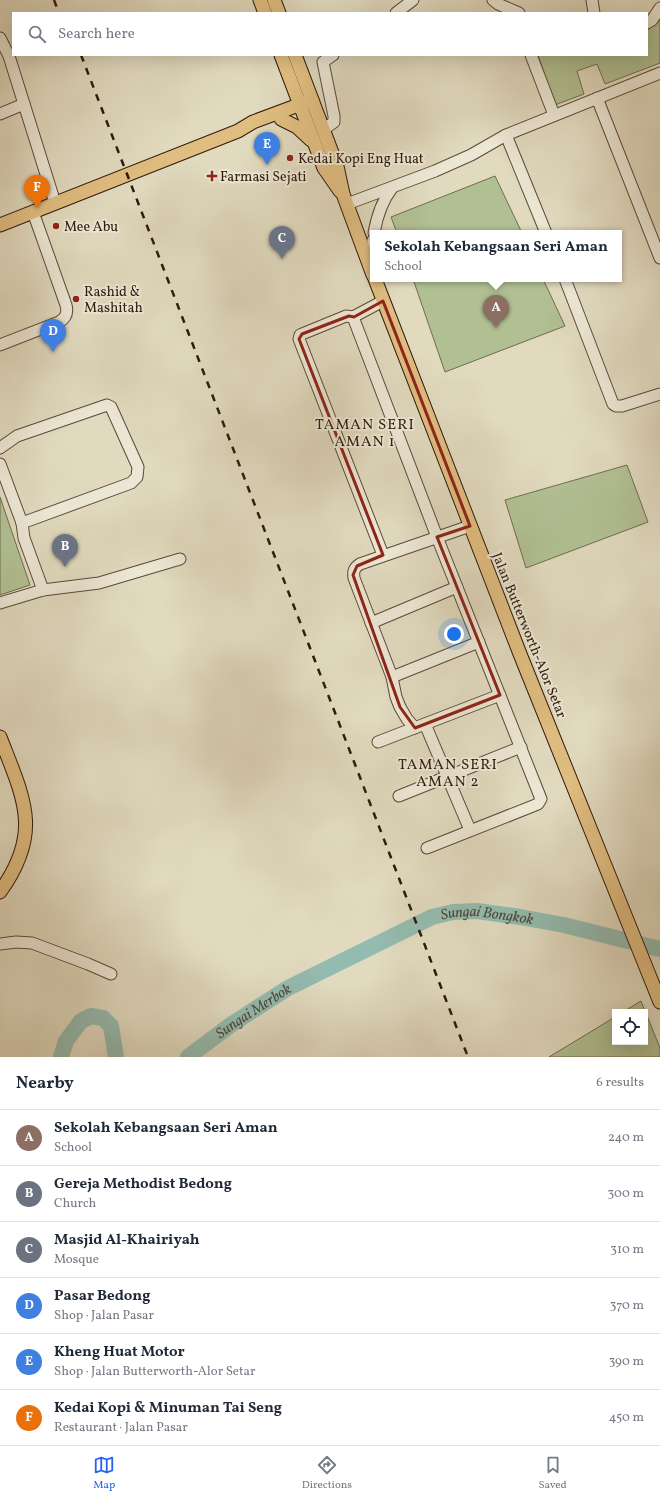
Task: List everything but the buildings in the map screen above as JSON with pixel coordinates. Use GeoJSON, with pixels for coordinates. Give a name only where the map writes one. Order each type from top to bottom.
{"type":"FeatureCollection","features":[{"type":"Feature","properties":{"kind":"main road"},"geometry":{"type":"LineString","coordinates":[[260,0],[265,12]]}},
{"type":"Feature","properties":{"kind":"main road"},"geometry":{"type":"LineString","coordinates":[[274,0],[279,12]]}},
{"type":"Feature","properties":{"kind":"main road"},"geometry":{"type":"LineString","coordinates":[[281,56],[290,80],[323,130],[337,166],[345,199],[370,268]]}},
{"type":"Feature","properties":{"kind":"main road"},"geometry":{"type":"LineString","coordinates":[[295,56],[316,146],[326,172],[345,199]]}},
{"type":"Feature","properties":{"kind":"main road"},"geometry":{"type":"LineString","coordinates":[[281,115],[290,97],[290,80]]}},
{"type":"Feature","properties":{"kind":"main road"},"geometry":{"type":"LineString","coordinates":[[0,224],[238,131],[253,122],[281,115],[307,106]]}},
{"type":"Feature","properties":{"kind":"main road"},"geometry":{"type":"LineString","coordinates":[[281,115],[309,136],[316,146]]}},
{"type":"Feature","properties":{"kind":"main road","name":"Jalan Butterworth-Alor Setar"},"geometry":{"type":"LineString","coordinates":[[375,282],[520,654],[660,1002]]}},
{"type":"Feature","properties":{"kind":"main road"},"geometry":{"type":"LineString","coordinates":[[0,737],[20,790],[25,807],[26,822],[25,840],[22,854],[0,892]]}},
{"type":"Feature","properties":{"kind":"street"},"geometry":{"type":"LineString","coordinates":[[397,12],[413,0]]}},
{"type":"Feature","properties":{"kind":"street"},"geometry":{"type":"LineString","coordinates":[[493,0],[498,4],[517,12]]}},
{"type":"Feature","properties":{"kind":"street"},"geometry":{"type":"LineString","coordinates":[[592,0],[594,12]]}},
{"type":"Feature","properties":{"kind":"street"},"geometry":{"type":"LineString","coordinates":[[648,22],[652,20],[660,8]]}},
{"type":"Feature","properties":{"kind":"street"},"geometry":{"type":"LineString","coordinates":[[0,38],[8,56],[55,203]]}},
{"type":"Feature","properties":{"kind":"street"},"geometry":{"type":"LineString","coordinates":[[323,130],[334,122],[323,62],[332,56]]}},
{"type":"Feature","properties":{"kind":"street"},"geometry":{"type":"LineString","coordinates":[[531,56],[554,115]]}},
{"type":"Feature","properties":{"kind":"street"},"geometry":{"type":"LineString","coordinates":[[345,199],[392,188],[442,168],[470,155],[506,135],[660,73]]}},
{"type":"Feature","properties":{"kind":"street"},"geometry":{"type":"LineString","coordinates":[[596,98],[660,258]]}},
{"type":"Feature","properties":{"kind":"street"},"geometry":{"type":"LineString","coordinates":[[0,114],[24,104]]}},
{"type":"Feature","properties":{"kind":"street"},"geometry":{"type":"LineString","coordinates":[[506,135],[545,230]]}},
{"type":"Feature","properties":{"kind":"street"},"geometry":{"type":"LineString","coordinates":[[375,230],[381,206],[392,188]]}},
{"type":"Feature","properties":{"kind":"street"},"geometry":{"type":"LineString","coordinates":[[0,345],[59,322],[66,317],[67,313],[66,305],[32,212]]}},
{"type":"Feature","properties":{"kind":"street"},"geometry":{"type":"LineString","coordinates":[[566,282],[613,404],[616,406],[622,406],[660,394]]}},
{"type":"Feature","properties":{"kind":"street"},"geometry":{"type":"LineString","coordinates":[[383,301],[353,317],[346,316],[302,334],[300,335],[299,339],[383,555]]}},
{"type":"Feature","properties":{"kind":"street"},"geometry":{"type":"LineString","coordinates":[[353,317],[437,537],[540,794],[540,802],[538,804],[427,848]]}},
{"type":"Feature","properties":{"kind":"street"},"geometry":{"type":"LineString","coordinates":[[0,448],[17,436],[107,405],[111,407],[138,467],[137,477],[131,483],[22,523]]}},
{"type":"Feature","properties":{"kind":"street"},"geometry":{"type":"LineString","coordinates":[[0,464],[22,523],[24,538],[43,590]]}},
{"type":"Feature","properties":{"kind":"street"},"geometry":{"type":"LineString","coordinates":[[415,728],[407,719],[396,697],[392,677],[354,578],[354,568],[383,555],[470,526]]}},
{"type":"Feature","properties":{"kind":"street"},"geometry":{"type":"LineString","coordinates":[[0,604],[43,590],[99,583],[180,559]]}},
{"type":"Feature","properties":{"kind":"street"},"geometry":{"type":"LineString","coordinates":[[371,623],[457,587]]}},
{"type":"Feature","properties":{"kind":"street"},"geometry":{"type":"LineString","coordinates":[[392,677],[479,642]]}},
{"type":"Feature","properties":{"kind":"street"},"geometry":{"type":"LineString","coordinates":[[378,742],[500,695]]}},
{"type":"Feature","properties":{"kind":"street"},"geometry":{"type":"LineString","coordinates":[[425,724],[470,830]]}},
{"type":"Feature","properties":{"kind":"street"},"geometry":{"type":"LineString","coordinates":[[399,796],[521,747]]}},
{"type":"Feature","properties":{"kind":"street"},"geometry":{"type":"LineString","coordinates":[[0,944],[16,942],[32,943],[111,974]]}},
{"type":"Feature","properties":{"kind":"highlighted area"},"geometry":{"type":"Polygon","coordinates":[[[383,301],[470,526],[437,537],[500,695],[415,728],[400,707],[353,575],[357,566],[383,555],[299,339],[302,334],[349,316],[354,317],[383,301]]]}},
{"type":"Feature","properties":{"kind":"green space"},"geometry":{"type":"Polygon","coordinates":[[[660,16],[660,63],[605,84],[597,64],[577,71],[584,94],[555,105],[538,56],[648,56],[648,30],[660,16]]]}},
{"type":"Feature","properties":{"kind":"green space"},"geometry":{"type":"Polygon","coordinates":[[[495,176],[521,230],[396,230],[391,217],[495,176]]]}},
{"type":"Feature","properties":{"kind":"green space"},"geometry":{"type":"Polygon","coordinates":[[[414,282],[544,282],[565,326],[445,372],[414,282]]]}},
{"type":"Feature","properties":{"kind":"green space"},"geometry":{"type":"Polygon","coordinates":[[[627,465],[648,522],[526,568],[505,500],[627,465]]]}},
{"type":"Feature","properties":{"kind":"green space"},"geometry":{"type":"Polygon","coordinates":[[[0,497],[30,585],[0,595],[0,497]]]}},
{"type":"Feature","properties":{"kind":"green space"},"geometry":{"type":"Polygon","coordinates":[[[641,1001],[644,1009],[628,1009],[641,1001]]]}},
{"type":"Feature","properties":{"kind":"green space"},"geometry":{"type":"Polygon","coordinates":[[[648,1018],[660,1048],[660,1057],[549,1057],[612,1019],[612,1045],[648,1045],[648,1018]]]}},
{"type":"Feature","properties":{"kind":"waterway","name":"Sungai Bongkok"},"geometry":{"type":"LineString","coordinates":[[188,1057],[232,1024],[288,988],[432,917],[453,912],[477,911],[520,917],[564,925],[660,949]]}},
{"type":"Feature","properties":{"kind":"waterway","name":"Sungai Merbok"},"geometry":{"type":"LineString","coordinates":[[61,1057],[66,1041],[81,1021],[91,1016],[103,1018],[111,1026],[116,1057]]}},
{"type":"Feature","properties":{"kind":"railway"},"geometry":{"type":"LineString","coordinates":[[54,0],[59,12]]}},
{"type":"Feature","properties":{"kind":"railway"},"geometry":{"type":"LineString","coordinates":[[81,56],[468,1057]]}},
{"type":"Feature","properties":{"kind":"place","name":"Kedai Kopi Eng Huat"},"geometry":{"type":"Point","coordinates":[290,158]}},
{"type":"Feature","properties":{"kind":"place","name":"Kheng Huat Motor"},"geometry":{"type":"Point","coordinates":[267,165]}},
{"type":"Feature","properties":{"kind":"place","name":"Farmasi Sejati"},"geometry":{"type":"Point","coordinates":[212,176]}},
{"type":"Feature","properties":{"kind":"place","name":"Kedai Kopi & Minuman Tai Seng"},"geometry":{"type":"Point","coordinates":[37,208]}},
{"type":"Feature","properties":{"kind":"place","name":"Mee Abu"},"geometry":{"type":"Point","coordinates":[56,226]}},
{"type":"Feature","properties":{"kind":"place","name":"Masjid Al-Khairiyah"},"geometry":{"type":"Point","coordinates":[282,259]}},
{"type":"Feature","properties":{"kind":"place","name":"Rashid & Mashitah"},"geometry":{"type":"Point","coordinates":[76,299]}},
{"type":"Feature","properties":{"kind":"place","name":"Sekolah Kebangsaan Seri Aman"},"geometry":{"type":"Point","coordinates":[496,328]}},
{"type":"Feature","properties":{"kind":"place","name":"Pasar Bedong"},"geometry":{"type":"Point","coordinates":[53,352]}},
{"type":"Feature","properties":{"kind":"place","name":"Gereja Methodist Bedong"},"geometry":{"type":"Point","coordinates":[65,567]}},
{"type":"Feature","properties":{"kind":"district","name":"TAMAN SERI AMAN 1"},"geometry":{"type":"Point","coordinates":[365,432]}},
{"type":"Feature","properties":{"kind":"district","name":"TAMAN SERI AMAN 2"},"geometry":{"type":"Point","coordinates":[448,772]}}]}
